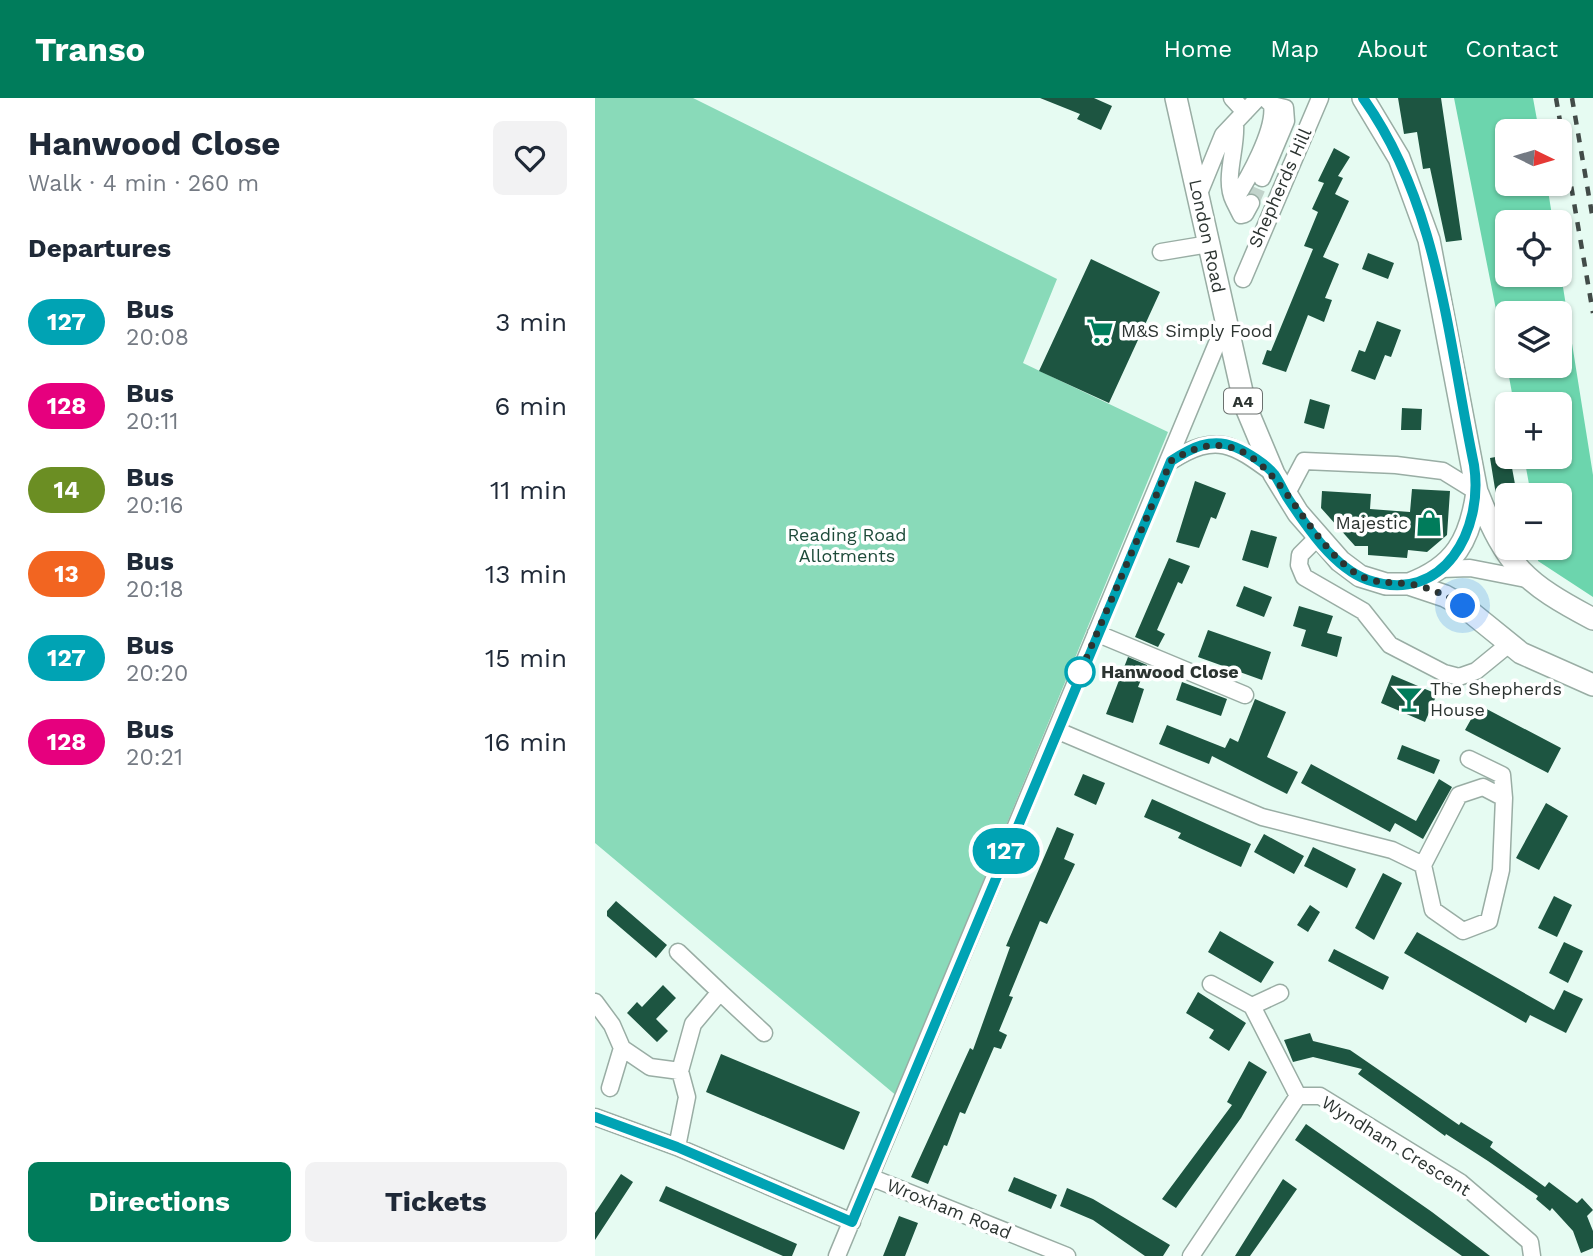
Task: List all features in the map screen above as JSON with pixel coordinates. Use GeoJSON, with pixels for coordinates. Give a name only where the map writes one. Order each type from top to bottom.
{"type":"FeatureCollection","features":[{"type":"Feature","properties":{"kind":"main road","name":"London Road"},"geometry":{"type":"LineString","coordinates":[[1176,98],[1245,405],[1274,474],[1286,495],[1318,537],[1360,576],[1386,583],[1409,584],[1456,601],[1509,644],[1593,685]]}},
{"type":"Feature","properties":{"kind":"main road"},"geometry":{"type":"LineString","coordinates":[[1363,98],[1399,158],[1429,240],[1477,492],[1500,547],[1532,583],[1593,619]]}},
{"type":"Feature","properties":{"kind":"main road"},"geometry":{"type":"LineString","coordinates":[[1409,584],[1441,569],[1464,540],[1473,517],[1477,492]]}},
{"type":"Feature","properties":{"kind":"street"},"geometry":{"type":"LineString","coordinates":[[1232,98],[1240,118],[1229,188],[1241,215],[1245,214],[1251,203]]}},
{"type":"Feature","properties":{"kind":"street","name":"Shepherds Hill"},"geometry":{"type":"LineString","coordinates":[[1243,279],[1320,98]]}},
{"type":"Feature","properties":{"kind":"street"},"geometry":{"type":"LineString","coordinates":[[1198,196],[1223,135],[1240,118],[1265,100]]}},
{"type":"Feature","properties":{"kind":"street"},"geometry":{"type":"LineString","coordinates":[[1262,178],[1286,121],[1285,108],[1265,100]]}},
{"type":"Feature","properties":{"kind":"street"},"geometry":{"type":"LineString","coordinates":[[1234,201],[1247,182],[1272,120],[1265,100]]}},
{"type":"Feature","properties":{"kind":"street"},"geometry":{"type":"LineString","coordinates":[[1161,252],[1209,244]]}},
{"type":"Feature","properties":{"kind":"street"},"geometry":{"type":"LineString","coordinates":[[837,1256],[1096,633],[1171,461],[1183,405],[1226,324]]}},
{"type":"Feature","properties":{"kind":"street"},"geometry":{"type":"LineString","coordinates":[[1171,461],[1201,445],[1224,444],[1243,452],[1274,474]]}},
{"type":"Feature","properties":{"kind":"street"},"geometry":{"type":"LineString","coordinates":[[1286,495],[1304,461],[1397,465],[1443,471],[1477,492]]}},
{"type":"Feature","properties":{"kind":"street"},"geometry":{"type":"LineString","coordinates":[[1318,537],[1300,555],[1299,565],[1304,577],[1363,611],[1390,645],[1444,673],[1459,677],[1476,671],[1509,644]]}},
{"type":"Feature","properties":{"kind":"street"},"geometry":{"type":"LineString","coordinates":[[1441,569],[1471,568],[1532,583]]}},
{"type":"Feature","properties":{"kind":"street"},"geometry":{"type":"LineString","coordinates":[[1096,633],[1245,695]]}},
{"type":"Feature","properties":{"kind":"street"},"geometry":{"type":"LineString","coordinates":[[1056,730],[1262,817],[1392,850],[1423,864]]}},
{"type":"Feature","properties":{"kind":"street"},"geometry":{"type":"LineString","coordinates":[[1469,760],[1502,775],[1504,798],[1501,870],[1489,921],[1463,932],[1433,910],[1423,864],[1459,795],[1483,786],[1504,798]]}},
{"type":"Feature","properties":{"kind":"street"},"geometry":{"type":"LineString","coordinates":[[678,952],[764,1032]]}},
{"type":"Feature","properties":{"kind":"street"},"geometry":{"type":"LineString","coordinates":[[1211,984],[1252,1006],[1298,1096]]}},
{"type":"Feature","properties":{"kind":"street"},"geometry":{"type":"LineString","coordinates":[[677,1147],[687,1097],[680,1071],[692,1024],[720,992]]}},
{"type":"Feature","properties":{"kind":"street"},"geometry":{"type":"LineString","coordinates":[[1252,1006],[1280,993]]}},
{"type":"Feature","properties":{"kind":"street"},"geometry":{"type":"LineString","coordinates":[[595,1002],[612,1025],[622,1048],[650,1067],[680,1071]]}},
{"type":"Feature","properties":{"kind":"street"},"geometry":{"type":"LineString","coordinates":[[610,1088],[622,1048]]}},
{"type":"Feature","properties":{"kind":"street","name":"Wyndham Crescent"},"geometry":{"type":"LineString","coordinates":[[1191,1256],[1298,1096],[1320,1096],[1460,1182],[1530,1242],[1532,1256]]}},
{"type":"Feature","properties":{"kind":"street"},"geometry":{"type":"LineString","coordinates":[[595,1117],[677,1147],[852,1222]]}},
{"type":"Feature","properties":{"kind":"street","name":"Wroxham Road"},"geometry":{"type":"LineString","coordinates":[[870,1177],[1067,1256]]}},
{"type":"Feature","properties":{"kind":"green space","name":"Reading Road Allotments"},"geometry":{"type":"Polygon","coordinates":[[[595,98],[693,98],[1057,279],[1023,363],[1168,432],[954,952],[898,1097],[595,843],[595,98]]]}},
{"type":"Feature","properties":{"kind":"green space"},"geometry":{"type":"Polygon","coordinates":[[[1454,98],[1533,98],[1537,119],[1495,119],[1495,196],[1549,196],[1551,210],[1495,210],[1495,287],[1563,287],[1565,301],[1495,301],[1495,305],[1454,98]]]}},
{"type":"Feature","properties":{"kind":"green space"},"geometry":{"type":"Polygon","coordinates":[[[1572,343],[1593,475],[1593,597],[1538,561],[1572,560],[1572,483],[1529,483],[1526,469],[1572,469],[1572,392],[1512,392],[1509,378],[1572,378],[1572,343]]]}},
{"type":"Feature","properties":{"kind":"building"},"geometry":{"type":"Polygon","coordinates":[[[1040,98],[1094,98],[1112,106],[1101,130],[1077,119],[1080,114],[1040,98]]]}},
{"type":"Feature","properties":{"kind":"building"},"geometry":{"type":"Polygon","coordinates":[[[1398,98],[1441,98],[1462,240],[1446,242],[1430,168],[1423,169],[1417,132],[1404,134],[1398,98]]]}},
{"type":"Feature","properties":{"kind":"building"},"geometry":{"type":"Polygon","coordinates":[[[1334,148],[1350,157],[1338,176],[1343,178],[1335,194],[1349,201],[1323,257],[1339,264],[1325,298],[1332,300],[1324,322],[1308,315],[1286,372],[1262,364],[1267,350],[1271,351],[1313,249],[1304,246],[1318,212],[1312,209],[1324,183],[1318,181],[1334,148]]]}},
{"type":"Feature","properties":{"kind":"building"},"geometry":{"type":"Polygon","coordinates":[[[1368,253],[1394,263],[1388,279],[1362,269],[1368,253]]]}},
{"type":"Feature","properties":{"kind":"building","name":"M&S Simply Food"},"geometry":{"type":"Polygon","coordinates":[[[1091,259],[1160,292],[1109,403],[1039,371],[1091,259]]]}},
{"type":"Feature","properties":{"kind":"building"},"geometry":{"type":"Polygon","coordinates":[[[1377,321],[1401,330],[1391,357],[1385,355],[1375,380],[1351,371],[1359,350],[1365,352],[1377,321]]]}},
{"type":"Feature","properties":{"kind":"building"},"geometry":{"type":"Polygon","coordinates":[[[1310,399],[1330,405],[1324,429],[1304,423],[1310,399]]]}},
{"type":"Feature","properties":{"kind":"building"},"geometry":{"type":"Polygon","coordinates":[[[1402,408],[1422,409],[1421,430],[1401,430],[1402,408]]]}},
{"type":"Feature","properties":{"kind":"building"},"geometry":{"type":"Polygon","coordinates":[[[1495,457],[1495,469],[1512,469],[1515,483],[1495,483],[1495,489],[1490,458],[1495,457]]]}},
{"type":"Feature","properties":{"kind":"building"},"geometry":{"type":"Polygon","coordinates":[[[1195,481],[1226,493],[1216,519],[1211,517],[1199,548],[1176,542],[1195,481]]]}},
{"type":"Feature","properties":{"kind":"building"},"geometry":{"type":"Polygon","coordinates":[[[1412,489],[1450,491],[1447,535],[1427,552],[1408,550],[1407,558],[1368,555],[1368,546],[1355,546],[1321,508],[1322,491],[1371,494],[1370,509],[1410,512],[1412,489]]]}},
{"type":"Feature","properties":{"kind":"building"},"geometry":{"type":"Polygon","coordinates":[[[1251,530],[1277,537],[1268,568],[1242,560],[1251,530]]]}},
{"type":"Feature","properties":{"kind":"building"},"geometry":{"type":"Polygon","coordinates":[[[1169,558],[1190,566],[1182,584],[1178,582],[1157,630],[1165,634],[1158,647],[1135,637],[1169,558]]]}},
{"type":"Feature","properties":{"kind":"building"},"geometry":{"type":"Polygon","coordinates":[[[1244,586],[1272,597],[1264,617],[1236,606],[1244,586]]]}},
{"type":"Feature","properties":{"kind":"building"},"geometry":{"type":"Polygon","coordinates":[[[1299,606],[1333,616],[1327,633],[1342,637],[1337,657],[1301,646],[1306,630],[1293,626],[1299,606]]]}},
{"type":"Feature","properties":{"kind":"building"},"geometry":{"type":"Polygon","coordinates":[[[1208,630],[1271,652],[1262,680],[1198,657],[1208,630]]]}},
{"type":"Feature","properties":{"kind":"building"},"geometry":{"type":"Polygon","coordinates":[[[1128,657],[1147,665],[1138,687],[1144,689],[1133,723],[1106,714],[1128,657]]]}},
{"type":"Feature","properties":{"kind":"building","name":"The Shepherds House"},"geometry":{"type":"Polygon","coordinates":[[[1392,675],[1437,694],[1425,722],[1381,703],[1392,675]]]}},
{"type":"Feature","properties":{"kind":"building"},"geometry":{"type":"Polygon","coordinates":[[[1182,682],[1227,699],[1221,716],[1176,700],[1182,682]]]}},
{"type":"Feature","properties":{"kind":"building"},"geometry":{"type":"Polygon","coordinates":[[[1255,699],[1286,712],[1267,757],[1298,772],[1287,794],[1212,756],[1209,764],[1159,744],[1167,725],[1225,748],[1230,738],[1238,742],[1255,699]]]}},
{"type":"Feature","properties":{"kind":"building"},"geometry":{"type":"Polygon","coordinates":[[[1479,705],[1561,748],[1548,773],[1465,730],[1479,705]]]}},
{"type":"Feature","properties":{"kind":"building"},"geometry":{"type":"Polygon","coordinates":[[[1402,745],[1440,760],[1434,774],[1397,759],[1402,745]]]}},
{"type":"Feature","properties":{"kind":"building"},"geometry":{"type":"Polygon","coordinates":[[[1311,764],[1416,821],[1439,779],[1452,787],[1423,839],[1395,823],[1390,832],[1301,783],[1311,764]]]}},
{"type":"Feature","properties":{"kind":"building"},"geometry":{"type":"Polygon","coordinates":[[[1083,774],[1105,783],[1096,805],[1074,795],[1083,774]]]}},
{"type":"Feature","properties":{"kind":"building"},"geometry":{"type":"Polygon","coordinates":[[[1152,799],[1251,844],[1241,867],[1178,838],[1181,833],[1144,817],[1152,799]]]}},
{"type":"Feature","properties":{"kind":"building"},"geometry":{"type":"Polygon","coordinates":[[[1546,803],[1568,816],[1539,870],[1516,858],[1546,803]]]}},
{"type":"Feature","properties":{"kind":"building"},"geometry":{"type":"Polygon","coordinates":[[[1057,827],[1074,834],[1064,859],[1075,864],[1047,924],[1040,921],[1009,996],[1013,997],[999,1031],[1007,1035],[1001,1049],[994,1047],[965,1114],[960,1112],[928,1184],[911,1177],[970,1048],[973,1050],[1010,947],[1006,946],[1057,827]]]}},
{"type":"Feature","properties":{"kind":"building"},"geometry":{"type":"Polygon","coordinates":[[[1264,834],[1304,856],[1294,874],[1254,852],[1264,834]]]}},
{"type":"Feature","properties":{"kind":"building"},"geometry":{"type":"Polygon","coordinates":[[[1313,847],[1356,869],[1347,888],[1304,866],[1313,847]]]}},
{"type":"Feature","properties":{"kind":"building"},"geometry":{"type":"Polygon","coordinates":[[[1383,873],[1402,883],[1374,940],[1355,928],[1383,873]]]}},
{"type":"Feature","properties":{"kind":"building"},"geometry":{"type":"Polygon","coordinates":[[[1554,896],[1572,905],[1557,937],[1538,928],[1554,896]]]}},
{"type":"Feature","properties":{"kind":"building"},"geometry":{"type":"Polygon","coordinates":[[[616,901],[667,945],[656,958],[607,916],[607,911],[616,901]]]}},
{"type":"Feature","properties":{"kind":"building"},"geometry":{"type":"Polygon","coordinates":[[[1310,905],[1320,912],[1308,932],[1297,925],[1310,905]]]}},
{"type":"Feature","properties":{"kind":"building"},"geometry":{"type":"Polygon","coordinates":[[[1220,931],[1274,962],[1261,983],[1208,952],[1220,931]]]}},
{"type":"Feature","properties":{"kind":"building"},"geometry":{"type":"Polygon","coordinates":[[[1417,932],[1554,1010],[1564,990],[1583,999],[1566,1033],[1530,1015],[1526,1023],[1404,953],[1417,932]]]}},
{"type":"Feature","properties":{"kind":"building"},"geometry":{"type":"Polygon","coordinates":[[[1564,942],[1583,951],[1568,983],[1549,973],[1564,942]]]}},
{"type":"Feature","properties":{"kind":"building"},"geometry":{"type":"Polygon","coordinates":[[[1334,949],[1389,977],[1383,990],[1328,961],[1334,949]]]}},
{"type":"Feature","properties":{"kind":"building"},"geometry":{"type":"Polygon","coordinates":[[[663,985],[676,998],[656,1019],[668,1031],[657,1042],[627,1013],[637,1002],[642,1007],[663,985]]]}},
{"type":"Feature","properties":{"kind":"building"},"geometry":{"type":"Polygon","coordinates":[[[1198,992],[1246,1023],[1229,1051],[1209,1038],[1214,1030],[1186,1013],[1198,992]]]}},
{"type":"Feature","properties":{"kind":"building"},"geometry":{"type":"Polygon","coordinates":[[[1310,1033],[1313,1041],[1350,1050],[1459,1125],[1461,1122],[1493,1142],[1490,1147],[1545,1187],[1549,1182],[1577,1203],[1582,1198],[1593,1210],[1587,1216],[1593,1231],[1593,1248],[1581,1253],[1573,1231],[1552,1208],[1550,1211],[1536,1199],[1538,1196],[1488,1161],[1446,1134],[1445,1136],[1358,1074],[1362,1069],[1313,1057],[1293,1062],[1284,1040],[1310,1033]]]}},
{"type":"Feature","properties":{"kind":"building"},"geometry":{"type":"Polygon","coordinates":[[[721,1054],[860,1112],[844,1150],[706,1092],[721,1054]]]}},
{"type":"Feature","properties":{"kind":"building"},"geometry":{"type":"Polygon","coordinates":[[[1249,1061],[1267,1072],[1241,1118],[1176,1208],[1162,1199],[1232,1105],[1227,1102],[1249,1061]]]}},
{"type":"Feature","properties":{"kind":"building"},"geometry":{"type":"Polygon","coordinates":[[[1306,1124],[1490,1256],[1462,1256],[1295,1140],[1306,1124]]]}},
{"type":"Feature","properties":{"kind":"building"},"geometry":{"type":"Polygon","coordinates":[[[621,1174],[633,1182],[595,1240],[595,1213],[621,1174]]]}},
{"type":"Feature","properties":{"kind":"building"},"geometry":{"type":"Polygon","coordinates":[[[1014,1177],[1057,1195],[1051,1209],[1008,1191],[1014,1177]]]}},
{"type":"Feature","properties":{"kind":"building"},"geometry":{"type":"Polygon","coordinates":[[[1283,1179],[1297,1189],[1250,1256],[1235,1256],[1283,1179]]]}},
{"type":"Feature","properties":{"kind":"building"},"geometry":{"type":"Polygon","coordinates":[[[666,1186],[797,1244],[792,1256],[783,1256],[659,1201],[666,1186]]]}},
{"type":"Feature","properties":{"kind":"building"},"geometry":{"type":"Polygon","coordinates":[[[1067,1188],[1093,1199],[1170,1245],[1163,1256],[1145,1256],[1093,1220],[1060,1206],[1067,1188]]]}},
{"type":"Feature","properties":{"kind":"building"},"geometry":{"type":"Polygon","coordinates":[[[899,1216],[918,1223],[905,1256],[883,1256],[899,1216]]]}},
{"type":"Feature","properties":{"kind":"tunnel"},"geometry":{"type":"LineString","coordinates":[[1251,203],[1262,178]]}},
{"type":"Feature","properties":{"kind":"railway"},"geometry":{"type":"LineString","coordinates":[[1556,98],[1593,313]]}},
{"type":"Feature","properties":{"kind":"railway"},"geometry":{"type":"LineString","coordinates":[[1572,98],[1593,220]]}},
{"type":"Feature","properties":{"kind":"bus line","name":"127"},"geometry":{"type":"LineString","coordinates":[[595,1117],[677,1147],[852,1222],[1096,633],[1171,461],[1193,447],[1208,443],[1235,447],[1274,474],[1298,513],[1318,537],[1340,561],[1369,580],[1397,585],[1409,584],[1433,575],[1453,557],[1464,540],[1473,517],[1477,492],[1474,465],[1423,219],[1389,137],[1363,98]]}},
{"type":"Feature","properties":{"kind":"place","name":"M&S Simply Food"},"geometry":{"type":"Point","coordinates":[1100,331]}},
{"type":"Feature","properties":{"kind":"place","name":"Majestic"},"geometry":{"type":"Point","coordinates":[1429,523]}},
{"type":"Feature","properties":{"kind":"place","name":"Hanwood Close"},"geometry":{"type":"Point","coordinates":[1080,672]}},
{"type":"Feature","properties":{"kind":"place","name":"The Shepherds House"},"geometry":{"type":"Point","coordinates":[1409,699]}},
{"type":"Feature","properties":{"kind":"route"},"geometry":{"type":"LineString","coordinates":[[1080,672],[1076,682],[1171,461],[1193,447],[1208,443],[1235,447],[1274,474],[1298,513],[1318,537],[1340,561],[1360,576],[1369,580],[1423,588],[1463,606]]}}]}
